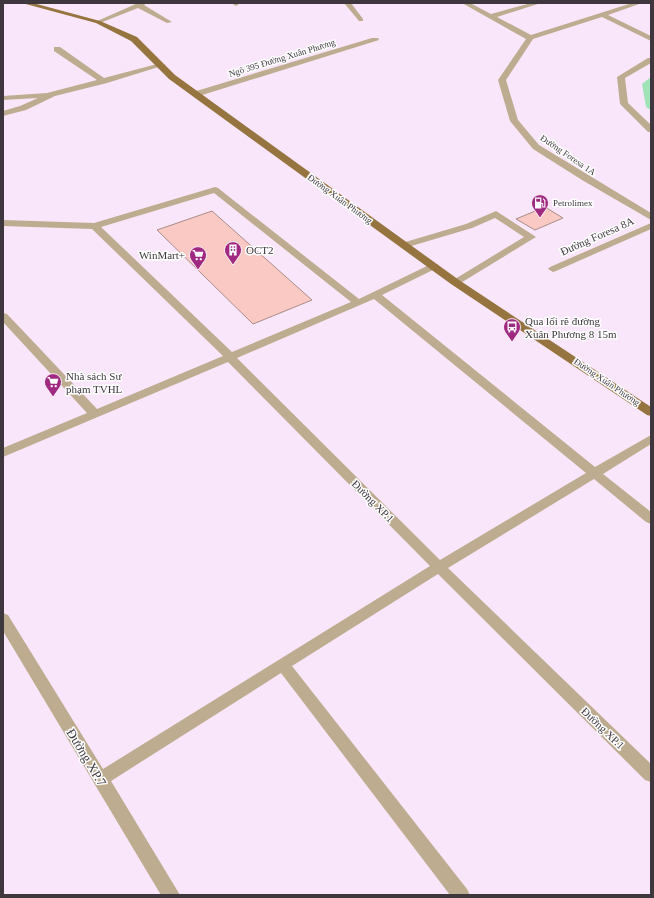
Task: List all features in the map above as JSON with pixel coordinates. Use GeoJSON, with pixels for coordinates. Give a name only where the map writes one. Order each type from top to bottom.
{"type":"FeatureCollection","features":[{"type":"Feature","properties":{"kind":"main road","name":"Đường Xuân Phương"},"geometry":{"type":"LineString","coordinates":[[25,3],[98,22],[134,39],[172,77],[456,282],[651,412]]}},
{"type":"Feature","properties":{"kind":"street"},"geometry":{"type":"LineString","coordinates":[[347,3],[362,20]]}},
{"type":"Feature","properties":{"kind":"street"},"geometry":{"type":"LineString","coordinates":[[465,3],[530,38],[639,3]]}},
{"type":"Feature","properties":{"kind":"street"},"geometry":{"type":"LineString","coordinates":[[490,17],[538,3]]}},
{"type":"Feature","properties":{"kind":"street"},"geometry":{"type":"LineString","coordinates":[[98,22],[141,4],[169,22]]}},
{"type":"Feature","properties":{"kind":"street"},"geometry":{"type":"LineString","coordinates":[[603,15],[651,39]]}},
{"type":"Feature","properties":{"kind":"street","name":"Đường Foresa 1A"},"geometry":{"type":"LineString","coordinates":[[530,38],[502,80],[514,121],[536,147],[651,217]]}},
{"type":"Feature","properties":{"kind":"street","name":"Ngõ 395 Đường Xuân Phương"},"geometry":{"type":"LineString","coordinates":[[196,94],[375,40]]}},
{"type":"Feature","properties":{"kind":"street"},"geometry":{"type":"LineString","coordinates":[[57,49],[104,81]]}},
{"type":"Feature","properties":{"kind":"street"},"geometry":{"type":"LineString","coordinates":[[651,60],[621,77],[624,104],[651,130]]}},
{"type":"Feature","properties":{"kind":"street"},"geometry":{"type":"LineString","coordinates":[[3,98],[52,94],[161,65]]}},
{"type":"Feature","properties":{"kind":"street"},"geometry":{"type":"LineString","coordinates":[[3,114],[23,108],[52,94]]}},
{"type":"Feature","properties":{"kind":"street"},"geometry":{"type":"LineString","coordinates":[[3,223],[95,226],[215,190],[358,303]]}},
{"type":"Feature","properties":{"kind":"street"},"geometry":{"type":"LineString","coordinates":[[405,245],[469,226],[496,214],[531,237],[456,282]]}},
{"type":"Feature","properties":{"kind":"street","name":"Đường XP.1"},"geometry":{"type":"LineString","coordinates":[[95,226],[230,357],[439,567],[651,775]]}},
{"type":"Feature","properties":{"kind":"street","name":"Đường Foresa 8A"},"geometry":{"type":"LineString","coordinates":[[553,269],[651,226]]}},
{"type":"Feature","properties":{"kind":"street"},"geometry":{"type":"LineString","coordinates":[[3,454],[358,303],[434,266]]}},
{"type":"Feature","properties":{"kind":"street"},"geometry":{"type":"LineString","coordinates":[[375,295],[651,519]]}},
{"type":"Feature","properties":{"kind":"street"},"geometry":{"type":"LineString","coordinates":[[3,316],[95,414]]}},
{"type":"Feature","properties":{"kind":"street"},"geometry":{"type":"LineString","coordinates":[[100,779],[439,567],[651,439]]}},
{"type":"Feature","properties":{"kind":"street","name":"Đường XP.7"},"geometry":{"type":"LineString","coordinates":[[3,619],[171,895]]}},
{"type":"Feature","properties":{"kind":"street"},"geometry":{"type":"LineString","coordinates":[[283,665],[461,895]]}},
{"type":"Feature","properties":{"kind":"green space"},"geometry":{"type":"Polygon","coordinates":[[[651,77],[651,110],[646,107],[642,84],[651,77]]]}},
{"type":"Feature","properties":{"kind":"building","name":"Petrolimex"},"geometry":{"type":"Polygon","coordinates":[[[545,207],[563,218],[535,230],[516,219],[545,207]]]}},
{"type":"Feature","properties":{"kind":"building","name":"OCT2"},"geometry":{"type":"Polygon","coordinates":[[[212,211],[312,300],[253,324],[157,230],[212,211]]]}},
{"type":"Feature","properties":{"kind":"place","name":"Petrolimex"},"geometry":{"type":"Point","coordinates":[540,218]}},
{"type":"Feature","properties":{"kind":"place","name":"OCT2"},"geometry":{"type":"Point","coordinates":[233,265]}},
{"type":"Feature","properties":{"kind":"place","name":"WinMart+"},"geometry":{"type":"Point","coordinates":[198,270]}},
{"type":"Feature","properties":{"kind":"place","name":"Qua lối rẽ đường Xuân Phương 8 15m"},"geometry":{"type":"Point","coordinates":[512,342]}},
{"type":"Feature","properties":{"kind":"place","name":"Nhà sách Sư phạm TVHL"},"geometry":{"type":"Point","coordinates":[53,397]}}]}
